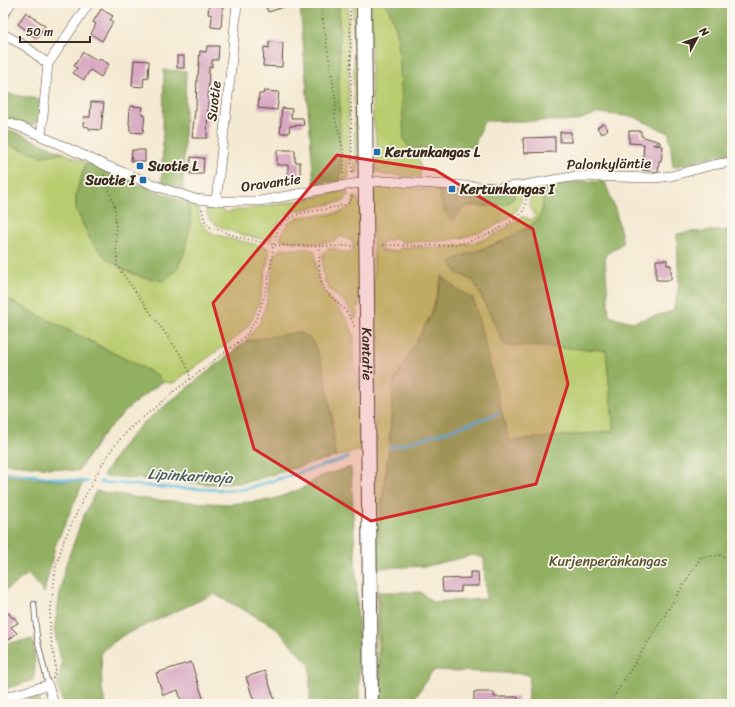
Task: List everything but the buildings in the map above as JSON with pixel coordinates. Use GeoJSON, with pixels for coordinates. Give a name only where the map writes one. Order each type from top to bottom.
{"type":"FeatureCollection","features":[{"type":"Feature","properties":{"kind":"main road","name":"Kantatie"},"geometry":{"type":"LineString","coordinates":[[364,3],[371,704]]}},
{"type":"Feature","properties":{"kind":"street"},"geometry":{"type":"LineString","coordinates":[[3,16],[11,3]]}},
{"type":"Feature","properties":{"kind":"street"},"geometry":{"type":"LineString","coordinates":[[41,136],[48,64],[89,3]]}},
{"type":"Feature","properties":{"kind":"street","name":"Suotie"},"geometry":{"type":"LineString","coordinates":[[216,201],[237,3]]}},
{"type":"Feature","properties":{"kind":"street"},"geometry":{"type":"LineString","coordinates":[[3,34],[25,46],[48,64]]}},
{"type":"Feature","properties":{"kind":"street","name":"Oravantie"},"geometry":{"type":"LineString","coordinates":[[3,121],[41,136],[106,166],[177,194],[195,199],[260,202],[366,182]]}},
{"type":"Feature","properties":{"kind":"street","name":"Palonkyläntie"},"geometry":{"type":"LineString","coordinates":[[366,182],[396,181],[498,188],[577,176],[655,178],[671,176],[712,165],[732,162]]}},
{"type":"Feature","properties":{"kind":"street"},"geometry":{"type":"LineString","coordinates":[[3,698],[48,685],[54,704]]}},
{"type":"Feature","properties":{"kind":"lane"},"geometry":{"type":"LineString","coordinates":[[34,604],[38,638],[48,685]]}},
{"type":"Feature","properties":{"kind":"path"},"geometry":{"type":"LineString","coordinates":[[48,685],[53,678],[56,669],[50,633],[50,616],[56,566],[64,540],[101,466],[122,436],[129,429],[250,331],[263,303],[274,245],[279,229],[287,220],[295,215],[331,209],[348,204],[351,200],[347,185],[344,154],[335,118],[336,103],[322,15],[323,3]]}},
{"type":"Feature","properties":{"kind":"path"},"geometry":{"type":"LineString","coordinates":[[347,185],[350,3]]}},
{"type":"Feature","properties":{"kind":"path"},"geometry":{"type":"LineString","coordinates":[[106,166],[104,176],[115,207],[117,266],[183,358],[190,379]]}},
{"type":"Feature","properties":{"kind":"path"},"geometry":{"type":"LineString","coordinates":[[383,245],[457,244],[490,234],[513,221],[521,214],[524,209],[526,197],[525,185]]}},
{"type":"Feature","properties":{"kind":"path"},"geometry":{"type":"LineString","coordinates":[[203,200],[202,211],[205,220],[210,227],[240,238],[274,245],[353,246]]}},
{"type":"Feature","properties":{"kind":"path"},"geometry":{"type":"LineString","coordinates":[[320,246],[319,261],[323,286],[350,315],[356,334]]}},
{"type":"Feature","properties":{"kind":"path"},"geometry":{"type":"LineString","coordinates":[[609,704],[701,557],[722,555],[732,562]]}},
{"type":"Feature","properties":{"kind":"highlighted area"},"geometry":{"type":"Polygon","coordinates":[[[337,155],[435,170],[533,229],[568,384],[536,484],[371,521],[254,449],[213,303],[337,155]]]}},
{"type":"Feature","properties":{"kind":"green space"},"geometry":{"type":"Polygon","coordinates":[[[300,3],[339,3],[340,181],[314,184],[300,3]]]}},
{"type":"Feature","properties":{"kind":"green space"},"geometry":{"type":"Polygon","coordinates":[[[339,3],[348,3],[349,175],[347,179],[340,181],[339,3]]]}},
{"type":"Feature","properties":{"kind":"green space"},"geometry":{"type":"Polygon","coordinates":[[[353,3],[359,3],[359,130],[358,172],[356,173],[355,171],[353,3]]]}},
{"type":"Feature","properties":{"kind":"green space"},"geometry":{"type":"Polygon","coordinates":[[[371,3],[385,3],[397,31],[409,146],[415,149],[421,168],[420,177],[385,175],[377,172],[377,142],[373,119],[371,78],[371,3]]]}},
{"type":"Feature","properties":{"kind":"green space"},"geometry":{"type":"Polygon","coordinates":[[[385,3],[732,3],[732,154],[721,154],[673,167],[669,133],[634,117],[599,113],[575,121],[484,121],[474,147],[415,149],[409,147],[404,140],[397,31],[385,3]]]}},
{"type":"Feature","properties":{"kind":"green space"},"geometry":{"type":"Polygon","coordinates":[[[164,70],[186,71],[183,189],[185,191],[161,181],[164,70]]]}},
{"type":"Feature","properties":{"kind":"green space"},"geometry":{"type":"Polygon","coordinates":[[[3,93],[37,99],[40,101],[38,119],[35,124],[27,125],[3,117],[3,93]]]}},
{"type":"Feature","properties":{"kind":"green space"},"geometry":{"type":"Polygon","coordinates":[[[3,127],[64,153],[42,156],[3,143],[3,127]]]}},
{"type":"Feature","properties":{"kind":"green space"},"geometry":{"type":"Polygon","coordinates":[[[3,143],[42,156],[64,153],[86,163],[76,193],[76,209],[90,239],[106,258],[125,270],[142,277],[164,280],[191,222],[188,203],[198,205],[200,221],[210,233],[267,247],[269,250],[269,255],[259,304],[250,323],[238,336],[173,383],[162,382],[157,375],[3,297],[3,143]]]}},
{"type":"Feature","properties":{"kind":"green space"},"geometry":{"type":"Polygon","coordinates":[[[86,163],[188,203],[191,222],[184,254],[177,269],[164,281],[142,277],[125,270],[106,258],[90,239],[76,209],[76,193],[86,163]]]}},
{"type":"Feature","properties":{"kind":"green space","name":"Kurjenperänkangas"},"geometry":{"type":"Polygon","coordinates":[[[587,181],[605,182],[616,212],[623,243],[605,255],[609,316],[633,322],[673,311],[679,286],[677,234],[732,230],[732,704],[527,704],[530,677],[526,674],[435,670],[431,673],[411,704],[379,704],[381,676],[379,592],[421,592],[432,602],[486,599],[484,558],[473,555],[427,566],[378,568],[379,526],[389,452],[394,382],[431,315],[443,276],[456,289],[473,298],[509,441],[614,431],[606,350],[505,345],[474,281],[456,272],[451,262],[498,243],[533,224],[542,211],[543,193],[546,186],[587,181]]]}},
{"type":"Feature","properties":{"kind":"green space"},"geometry":{"type":"Polygon","coordinates":[[[383,186],[439,190],[441,202],[461,209],[466,206],[491,206],[515,197],[513,192],[519,191],[521,200],[518,209],[510,216],[500,223],[475,234],[456,239],[435,241],[400,242],[398,238],[381,242],[381,251],[398,251],[401,247],[464,245],[492,236],[521,217],[531,220],[536,216],[529,207],[531,194],[537,188],[546,186],[543,191],[542,212],[532,224],[513,236],[457,258],[456,272],[474,281],[505,345],[606,350],[614,432],[509,441],[473,298],[456,289],[442,276],[431,315],[394,382],[393,388],[389,452],[379,539],[378,589],[380,685],[379,704],[377,704],[373,195],[376,190],[383,186]]]}},
{"type":"Feature","properties":{"kind":"green space"},"geometry":{"type":"Polygon","coordinates":[[[439,190],[469,193],[513,192],[513,198],[503,205],[465,207],[451,220],[444,210],[439,190]]]}},
{"type":"Feature","properties":{"kind":"green space"},"geometry":{"type":"Polygon","coordinates":[[[343,191],[347,192],[348,195],[344,201],[291,212],[283,217],[275,228],[271,240],[243,235],[223,228],[214,223],[208,217],[206,210],[210,207],[220,208],[226,212],[229,212],[286,203],[343,191]]]}},
{"type":"Feature","properties":{"kind":"green space"},"geometry":{"type":"Polygon","coordinates":[[[354,197],[356,197],[360,202],[359,260],[361,269],[360,296],[355,319],[346,304],[326,285],[322,264],[323,253],[326,250],[334,248],[343,252],[353,251],[353,241],[341,236],[333,241],[320,243],[292,242],[280,239],[285,227],[291,221],[305,216],[331,214],[346,210],[353,204],[354,197]]]}},
{"type":"Feature","properties":{"kind":"green space"},"geometry":{"type":"Polygon","coordinates":[[[282,249],[309,249],[315,251],[317,276],[323,291],[348,320],[354,337],[353,360],[361,391],[362,450],[335,457],[332,415],[324,376],[246,341],[260,322],[267,301],[275,255],[282,249]]]}},
{"type":"Feature","properties":{"kind":"green space"},"geometry":{"type":"Polygon","coordinates":[[[3,297],[157,375],[162,382],[133,404],[104,433],[78,471],[3,463],[3,297]]]}},
{"type":"Feature","properties":{"kind":"green space"},"geometry":{"type":"Polygon","coordinates":[[[298,332],[309,338],[321,360],[331,412],[335,457],[243,483],[208,484],[103,476],[121,447],[142,424],[246,341],[298,332]]]}},
{"type":"Feature","properties":{"kind":"green space"},"geometry":{"type":"Polygon","coordinates":[[[351,467],[359,640],[359,704],[310,704],[310,665],[274,626],[214,594],[122,636],[101,652],[102,691],[106,704],[63,704],[57,685],[62,664],[54,630],[64,570],[83,517],[96,491],[153,500],[227,504],[271,500],[301,489],[321,476],[351,467]]]}},
{"type":"Feature","properties":{"kind":"green space"},"geometry":{"type":"Polygon","coordinates":[[[3,475],[83,483],[55,546],[44,593],[28,574],[3,592],[3,475]]]}},
{"type":"Feature","properties":{"kind":"green space"},"geometry":{"type":"Polygon","coordinates":[[[33,639],[35,666],[33,680],[3,690],[3,644],[33,639]]]}},
{"type":"Feature","properties":{"kind":"green space"},"geometry":{"type":"Polygon","coordinates":[[[39,696],[41,704],[11,704],[39,696]]]}},
{"type":"Feature","properties":{"kind":"waterway"},"geometry":{"type":"LineString","coordinates":[[389,448],[442,433],[500,413]]}},
{"type":"Feature","properties":{"kind":"waterway","name":"Lipinkarinoja"},"geometry":{"type":"LineString","coordinates":[[100,482],[171,488],[230,490],[245,489],[348,458]]}},
{"type":"Feature","properties":{"kind":"waterway","name":"Lipinkarinoja"},"geometry":{"type":"LineString","coordinates":[[3,472],[87,482]]}},
{"type":"Feature","properties":{"kind":"place","name":"Kertunkangas L"},"geometry":{"type":"Point","coordinates":[377,152]}},
{"type":"Feature","properties":{"kind":"place","name":"Suotie L"},"geometry":{"type":"Point","coordinates":[140,166]}},
{"type":"Feature","properties":{"kind":"place","name":"Suotie I"},"geometry":{"type":"Point","coordinates":[143,180]}},
{"type":"Feature","properties":{"kind":"place","name":"Kertunkangas I"},"geometry":{"type":"Point","coordinates":[452,189]}}]}
